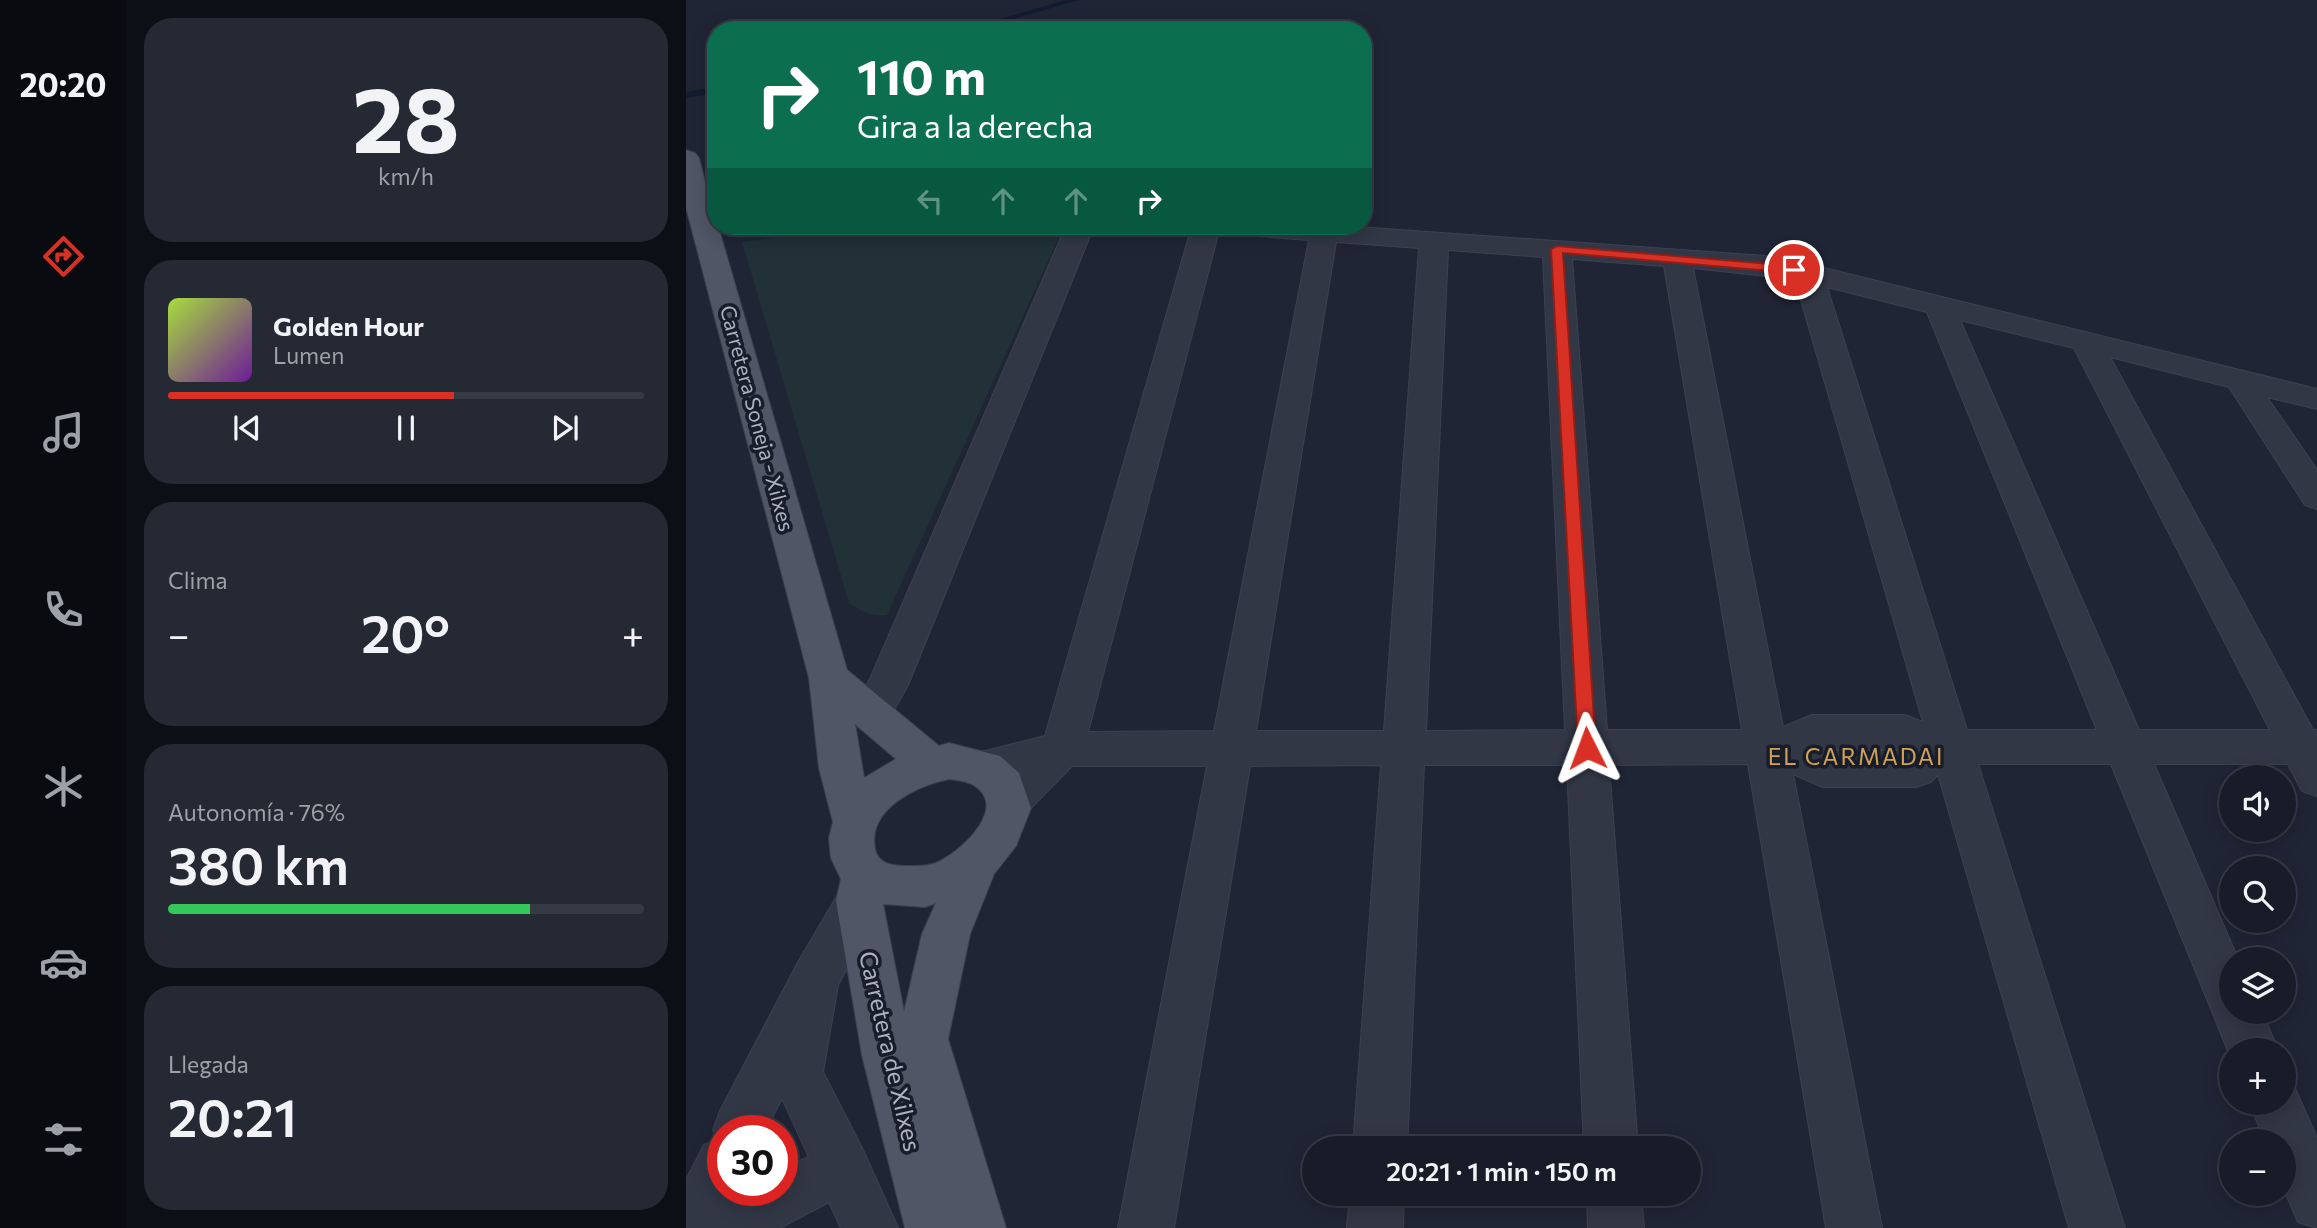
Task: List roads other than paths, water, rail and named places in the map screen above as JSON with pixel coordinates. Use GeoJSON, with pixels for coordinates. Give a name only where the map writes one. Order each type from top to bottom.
{"type":"FeatureCollection","features":[{"type":"Feature","properties":{"kind":"main road","name":"Carretera Soneja - Xilxes"},"geometry":{"type":"LineString","coordinates":[[686,158],[707,234]]}},
{"type":"Feature","properties":{"kind":"main road","name":"Carretera Soneja - Xilxes"},"geometry":{"type":"LineString","coordinates":[[707,235],[829,678]]}},
{"type":"Feature","properties":{"kind":"main road"},"geometry":{"type":"LineString","coordinates":[[829,678],[930,764]]}},
{"type":"Feature","properties":{"kind":"main road"},"geometry":{"type":"LineString","coordinates":[[829,678],[840,768],[855,823]]}},
{"type":"Feature","properties":{"kind":"main road"},"geometry":{"type":"LineString","coordinates":[[959,761],[984,766],[997,775],[1006,787],[1009,802],[1006,824],[994,845],[975,864],[953,878],[928,887],[903,889],[882,884],[862,887],[852,842],[855,823],[867,804],[884,786],[906,772],[930,764],[959,761]]}},
{"type":"Feature","properties":{"kind":"main road","name":"Carretera de Xilxes"},"geometry":{"type":"LineString","coordinates":[[975,864],[946,934],[923,1039],[978,1228]]}},
{"type":"Feature","properties":{"kind":"main road","name":"Carretera de Xilxes"},"geometry":{"type":"LineString","coordinates":[[862,887],[887,1055],[933,1228]]}},
{"type":"Feature","properties":{"kind":"street"},"geometry":{"type":"LineString","coordinates":[[870,714],[888,685],[1076,235]]}},
{"type":"Feature","properties":{"kind":"street"},"geometry":{"type":"LineString","coordinates":[[1009,802],[1062,749],[1204,235]]}},
{"type":"Feature","properties":{"kind":"street"},"geometry":{"type":"LineString","coordinates":[[1146,1228],[1323,235]]}},
{"type":"Feature","properties":{"kind":"street"},"geometry":{"type":"LineString","coordinates":[[1365,235],[1779,266],[2317,399]]}},
{"type":"Feature","properties":{"kind":"street"},"geometry":{"type":"LineString","coordinates":[[1381,1136],[1406,748],[1434,240]]}},
{"type":"Feature","properties":{"kind":"street"},"geometry":{"type":"LineString","coordinates":[[1557,249],[1610,1136]]}},
{"type":"Feature","properties":{"kind":"street"},"geometry":{"type":"LineString","coordinates":[[1677,258],[1773,748],[1854,1228]]}},
{"type":"Feature","properties":{"kind":"street"},"geometry":{"type":"LineString","coordinates":[[1808,273],[1944,747],[2097,1228]]}},
{"type":"Feature","properties":{"kind":"street"},"geometry":{"type":"LineString","coordinates":[[1939,305],[2219,970]]}},
{"type":"Feature","properties":{"kind":"street"},"geometry":{"type":"LineString","coordinates":[[2086,342],[2312,757]]}},
{"type":"Feature","properties":{"kind":"street"},"geometry":{"type":"LineString","coordinates":[[2240,380],[2317,497]]}},
{"type":"Feature","properties":{"kind":"street"},"geometry":{"type":"LineString","coordinates":[[984,766],[1062,749],[1773,748],[1823,769],[1916,769],[1944,747],[2125,747],[2312,757]]}},
{"type":"Feature","properties":{"kind":"street"},"geometry":{"type":"LineString","coordinates":[[746,1115],[862,887]]}},
{"type":"Feature","properties":{"kind":"street"},"geometry":{"type":"LineString","coordinates":[[814,980],[797,1074],[870,1228]]}},
{"type":"Feature","properties":{"kind":"street"},"geometry":{"type":"LineString","coordinates":[[2280,1115],[2317,1203]]}},
{"type":"Feature","properties":{"kind":"street"},"geometry":{"type":"LineString","coordinates":[[724,1228],[803,1186],[844,1169]]}},
{"type":"Feature","properties":{"kind":"street"},"geometry":{"type":"LineString","coordinates":[[691,1228],[707,1196]]}},
{"type":"Feature","properties":{"kind":"street"},"geometry":{"type":"LineString","coordinates":[[1375,1228],[1376,1206]]}},
{"type":"Feature","properties":{"kind":"street"},"geometry":{"type":"LineString","coordinates":[[1615,1206],[1616,1228]]}},
{"type":"Feature","properties":{"kind":"waterway"},"geometry":{"type":"LineString","coordinates":[[999,21],[1075,0]]}},
{"type":"Feature","properties":{"kind":"waterway"},"geometry":{"type":"LineString","coordinates":[[686,95],[707,92]]}},
{"type":"Feature","properties":{"kind":"district","name":"EL CARMADAI"},"geometry":{"type":"Point","coordinates":[1856,756]}}]}
